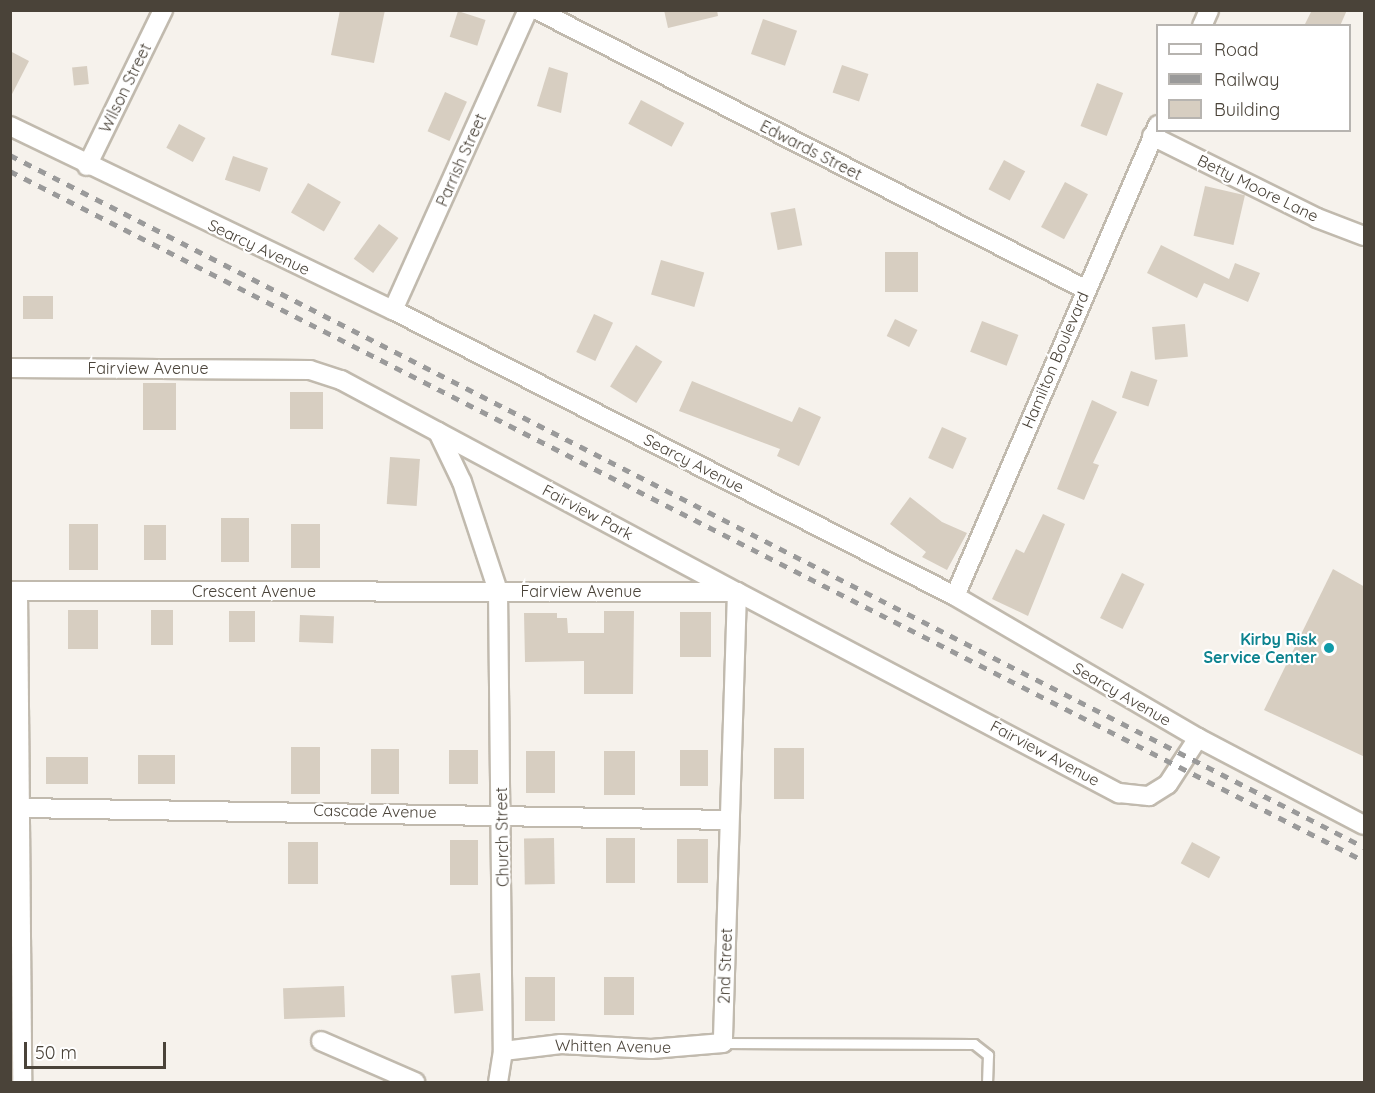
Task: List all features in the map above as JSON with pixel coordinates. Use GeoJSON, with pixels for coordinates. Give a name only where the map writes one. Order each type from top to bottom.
{"type":"FeatureCollection","features":[{"type":"Feature","properties":{"kind":"street","name":"Wilson Street"},"geometry":{"type":"LineString","coordinates":[[87,166],[163,10]]}},
{"type":"Feature","properties":{"kind":"street","name":"Parrish Street"},"geometry":{"type":"LineString","coordinates":[[393,310],[528,10]]}},
{"type":"Feature","properties":{"kind":"street","name":"Edwards Street"},"geometry":{"type":"LineString","coordinates":[[537,10],[1085,289]]}},
{"type":"Feature","properties":{"kind":"street"},"geometry":{"type":"LineString","coordinates":[[1203,24],[1209,10]]}},
{"type":"Feature","properties":{"kind":"street","name":"Searcy Avenue"},"geometry":{"type":"LineString","coordinates":[[10,126],[87,166],[393,310],[955,596],[1198,738],[1365,825]]}},
{"type":"Feature","properties":{"kind":"street","name":"Hamilton Boulevard"},"geometry":{"type":"LineString","coordinates":[[955,596],[1085,289],[1155,131]]}},
{"type":"Feature","properties":{"kind":"street","name":"Betty Moore Lane"},"geometry":{"type":"LineString","coordinates":[[1157,132],[1317,218],[1365,236]]}},
{"type":"Feature","properties":{"kind":"street","name":"Fairview Avenue"},"geometry":{"type":"LineString","coordinates":[[10,368],[310,370],[340,380],[438,432],[462,482],[498,591],[737,592],[1119,793],[1149,796],[1168,784],[1198,738]]}},
{"type":"Feature","properties":{"kind":"street","name":"Fairview Park"},"geometry":{"type":"LineString","coordinates":[[438,432],[737,592]]}},
{"type":"Feature","properties":{"kind":"street"},"geometry":{"type":"LineString","coordinates":[[14,591],[16,914],[22,1083]]}},
{"type":"Feature","properties":{"kind":"street","name":"Crescent Avenue"},"geometry":{"type":"LineString","coordinates":[[14,591],[498,591]]}},
{"type":"Feature","properties":{"kind":"street","name":"Church Street"},"geometry":{"type":"LineString","coordinates":[[498,591],[503,1051],[498,1083]]}},
{"type":"Feature","properties":{"kind":"street","name":"2nd Street"},"geometry":{"type":"LineString","coordinates":[[723,1043],[737,592]]}},
{"type":"Feature","properties":{"kind":"street","name":"Cascade Avenue"},"geometry":{"type":"LineString","coordinates":[[16,808],[502,813],[729,820]]}},
{"type":"Feature","properties":{"kind":"street"},"geometry":{"type":"LineString","coordinates":[[321,1041],[416,1083]]}},
{"type":"Feature","properties":{"kind":"street","name":"Whitten Avenue"},"geometry":{"type":"LineString","coordinates":[[503,1051],[561,1044],[651,1049],[723,1043]]}},
{"type":"Feature","properties":{"kind":"lane"},"geometry":{"type":"LineString","coordinates":[[723,1043],[974,1044],[988,1055],[987,1083]]}},
{"type":"Feature","properties":{"kind":"building"},"geometry":{"type":"Polygon","coordinates":[[[340,10],[385,10],[374,63],[331,55],[340,10]]]}},
{"type":"Feature","properties":{"kind":"building"},"geometry":{"type":"Polygon","coordinates":[[[664,10],[717,10],[718,16],[668,28],[664,10]]]}},
{"type":"Feature","properties":{"kind":"building"},"geometry":{"type":"Polygon","coordinates":[[[1312,10],[1347,10],[1341,24],[1305,24],[1312,10]]]}},
{"type":"Feature","properties":{"kind":"building"},"geometry":{"type":"Polygon","coordinates":[[[458,11],[486,20],[477,46],[450,37],[458,11]]]}},
{"type":"Feature","properties":{"kind":"building"},"geometry":{"type":"Polygon","coordinates":[[[763,19],[797,31],[785,66],[751,54],[763,19]]]}},
{"type":"Feature","properties":{"kind":"building"},"geometry":{"type":"Polygon","coordinates":[[[10,51],[29,61],[10,98],[10,51]]]}},
{"type":"Feature","properties":{"kind":"building"},"geometry":{"type":"Polygon","coordinates":[[[842,65],[868,74],[859,102],[833,92],[842,65]]]}},
{"type":"Feature","properties":{"kind":"building"},"geometry":{"type":"Polygon","coordinates":[[[87,66],[89,84],[74,85],[72,68],[87,66]]]}},
{"type":"Feature","properties":{"kind":"building"},"geometry":{"type":"Polygon","coordinates":[[[549,67],[568,73],[561,113],[537,106],[549,67]]]}},
{"type":"Feature","properties":{"kind":"building"},"geometry":{"type":"Polygon","coordinates":[[[1097,83],[1123,93],[1107,136],[1081,126],[1097,83]]]}},
{"type":"Feature","properties":{"kind":"building"},"geometry":{"type":"Polygon","coordinates":[[[445,92],[467,102],[449,141],[428,131],[445,92]]]}},
{"type":"Feature","properties":{"kind":"building"},"geometry":{"type":"Polygon","coordinates":[[[641,100],[684,123],[672,147],[628,124],[641,100]]]}},
{"type":"Feature","properties":{"kind":"building"},"geometry":{"type":"Polygon","coordinates":[[[179,124],[205,138],[193,162],[166,148],[179,124]]]}},
{"type":"Feature","properties":{"kind":"building"},"geometry":{"type":"Polygon","coordinates":[[[233,156],[268,168],[260,192],[225,180],[233,156]]]}},
{"type":"Feature","properties":{"kind":"building"},"geometry":{"type":"Polygon","coordinates":[[[1004,160],[1025,171],[1010,200],[989,189],[1004,160]]]}},
{"type":"Feature","properties":{"kind":"building"},"geometry":{"type":"Polygon","coordinates":[[[1065,182],[1088,194],[1064,239],[1041,227],[1065,182]]]}},
{"type":"Feature","properties":{"kind":"building"},"geometry":{"type":"Polygon","coordinates":[[[308,183],[341,202],[324,231],[291,212],[308,183]]]}},
{"type":"Feature","properties":{"kind":"building"},"geometry":{"type":"Polygon","coordinates":[[[1205,186],[1245,195],[1233,245],[1194,236],[1205,186]]]}},
{"type":"Feature","properties":{"kind":"building"},"geometry":{"type":"Polygon","coordinates":[[[795,208],[802,245],[778,250],[770,213],[795,208]]]}},
{"type":"Feature","properties":{"kind":"building"},"geometry":{"type":"Polygon","coordinates":[[[379,224],[398,238],[373,273],[354,259],[379,224]]]}},
{"type":"Feature","properties":{"kind":"building"},"geometry":{"type":"Polygon","coordinates":[[[1161,245],[1229,279],[1235,263],[1260,273],[1248,302],[1204,283],[1197,298],[1147,273],[1161,245]]]}},
{"type":"Feature","properties":{"kind":"building"},"geometry":{"type":"Polygon","coordinates":[[[885,252],[918,252],[918,292],[885,292],[885,252]]]}},
{"type":"Feature","properties":{"kind":"building"},"geometry":{"type":"Polygon","coordinates":[[[661,260],[704,272],[694,307],[651,295],[661,260]]]}},
{"type":"Feature","properties":{"kind":"building"},"geometry":{"type":"Polygon","coordinates":[[[23,296],[53,296],[53,319],[23,319],[23,296]]]}},
{"type":"Feature","properties":{"kind":"building"},"geometry":{"type":"Polygon","coordinates":[[[594,314],[613,323],[595,361],[576,352],[594,314]]]}},
{"type":"Feature","properties":{"kind":"building"},"geometry":{"type":"Polygon","coordinates":[[[895,319],[917,330],[909,347],[887,336],[895,319]]]}},
{"type":"Feature","properties":{"kind":"building"},"geometry":{"type":"Polygon","coordinates":[[[982,321],[1018,335],[1007,366],[970,352],[982,321]]]}},
{"type":"Feature","properties":{"kind":"building"},"geometry":{"type":"Polygon","coordinates":[[[1185,324],[1188,357],[1155,360],[1152,327],[1185,324]]]}},
{"type":"Feature","properties":{"kind":"building"},"geometry":{"type":"Polygon","coordinates":[[[636,345],[662,361],[636,403],[610,387],[636,345]]]}},
{"type":"Feature","properties":{"kind":"building"},"geometry":{"type":"Polygon","coordinates":[[[1131,371],[1157,380],[1148,407],[1122,397],[1131,371]]]}},
{"type":"Feature","properties":{"kind":"building"},"geometry":{"type":"Polygon","coordinates":[[[692,381],[792,422],[799,407],[821,417],[799,466],[777,456],[780,449],[679,411],[692,381]]]}},
{"type":"Feature","properties":{"kind":"building"},"geometry":{"type":"Polygon","coordinates":[[[143,383],[176,383],[176,430],[143,430],[143,383]]]}},
{"type":"Feature","properties":{"kind":"building"},"geometry":{"type":"Polygon","coordinates":[[[290,392],[323,392],[323,429],[290,429],[290,392]]]}},
{"type":"Feature","properties":{"kind":"building"},"geometry":{"type":"Polygon","coordinates":[[[1092,400],[1117,412],[1093,463],[1099,465],[1084,500],[1057,489],[1092,400]]]}},
{"type":"Feature","properties":{"kind":"building"},"geometry":{"type":"Polygon","coordinates":[[[942,427],[967,438],[953,469],[928,458],[942,427]]]}},
{"type":"Feature","properties":{"kind":"building"},"geometry":{"type":"Polygon","coordinates":[[[390,457],[420,459],[417,506],[387,504],[390,457]]]}},
{"type":"Feature","properties":{"kind":"building"},"geometry":{"type":"Polygon","coordinates":[[[910,497],[942,522],[967,533],[947,570],[922,557],[926,552],[890,524],[910,497]]]}},
{"type":"Feature","properties":{"kind":"building"},"geometry":{"type":"Polygon","coordinates":[[[1043,514],[1065,524],[1028,616],[992,599],[1016,549],[1024,553],[1043,514]]]}},
{"type":"Feature","properties":{"kind":"building"},"geometry":{"type":"Polygon","coordinates":[[[221,518],[249,518],[249,562],[221,562],[221,518]]]}},
{"type":"Feature","properties":{"kind":"building"},"geometry":{"type":"Polygon","coordinates":[[[69,524],[98,524],[98,570],[69,570],[69,524]]]}},
{"type":"Feature","properties":{"kind":"building"},"geometry":{"type":"Polygon","coordinates":[[[291,524],[320,524],[320,568],[291,568],[291,524]]]}},
{"type":"Feature","properties":{"kind":"building"},"geometry":{"type":"Polygon","coordinates":[[[144,525],[166,525],[166,560],[144,560],[144,525]]]}},
{"type":"Feature","properties":{"kind":"building","name":"Kirby Risk Service Center"},"geometry":{"type":"Polygon","coordinates":[[[1333,569],[1365,587],[1365,757],[1264,710],[1333,569]]]}},
{"type":"Feature","properties":{"kind":"building"},"geometry":{"type":"Polygon","coordinates":[[[1122,573],[1144,584],[1123,629],[1100,618],[1122,573]]]}},
{"type":"Feature","properties":{"kind":"building"},"geometry":{"type":"Polygon","coordinates":[[[68,610],[98,610],[98,649],[68,649],[68,610]]]}},
{"type":"Feature","properties":{"kind":"building"},"geometry":{"type":"Polygon","coordinates":[[[151,610],[173,610],[173,645],[151,645],[151,610]]]}},
{"type":"Feature","properties":{"kind":"building"},"geometry":{"type":"Polygon","coordinates":[[[229,611],[255,611],[255,642],[229,642],[229,611]]]}},
{"type":"Feature","properties":{"kind":"building"},"geometry":{"type":"Polygon","coordinates":[[[604,611],[634,611],[633,694],[584,694],[584,661],[525,662],[524,613],[557,613],[557,618],[567,618],[568,633],[604,633],[604,611]]]}},
{"type":"Feature","properties":{"kind":"building"},"geometry":{"type":"Polygon","coordinates":[[[680,612],[711,612],[711,657],[680,657],[680,612]]]}},
{"type":"Feature","properties":{"kind":"building"},"geometry":{"type":"Polygon","coordinates":[[[300,615],[334,616],[333,643],[299,642],[300,615]]]}},
{"type":"Feature","properties":{"kind":"building"},"geometry":{"type":"Polygon","coordinates":[[[291,747],[320,747],[320,794],[291,794],[291,747]]]}},
{"type":"Feature","properties":{"kind":"building"},"geometry":{"type":"Polygon","coordinates":[[[774,748],[804,748],[804,799],[774,799],[774,748]]]}},
{"type":"Feature","properties":{"kind":"building"},"geometry":{"type":"Polygon","coordinates":[[[371,749],[399,749],[399,794],[371,794],[371,749]]]}},
{"type":"Feature","properties":{"kind":"building"},"geometry":{"type":"Polygon","coordinates":[[[449,750],[478,750],[478,784],[449,784],[449,750]]]}},
{"type":"Feature","properties":{"kind":"building"},"geometry":{"type":"Polygon","coordinates":[[[680,750],[708,750],[708,786],[680,786],[680,750]]]}},
{"type":"Feature","properties":{"kind":"building"},"geometry":{"type":"Polygon","coordinates":[[[526,751],[555,751],[555,793],[526,793],[526,751]]]}},
{"type":"Feature","properties":{"kind":"building"},"geometry":{"type":"Polygon","coordinates":[[[604,751],[635,751],[635,795],[604,795],[604,751]]]}},
{"type":"Feature","properties":{"kind":"building"},"geometry":{"type":"Polygon","coordinates":[[[138,755],[175,755],[175,784],[138,784],[138,755]]]}},
{"type":"Feature","properties":{"kind":"building"},"geometry":{"type":"Polygon","coordinates":[[[46,757],[88,757],[88,784],[46,784],[46,757]]]}},
{"type":"Feature","properties":{"kind":"building"},"geometry":{"type":"Polygon","coordinates":[[[554,838],[555,884],[525,885],[524,839],[554,838]]]}},
{"type":"Feature","properties":{"kind":"building"},"geometry":{"type":"Polygon","coordinates":[[[606,838],[635,838],[635,883],[606,883],[606,838]]]}},
{"type":"Feature","properties":{"kind":"building"},"geometry":{"type":"Polygon","coordinates":[[[677,839],[708,839],[708,883],[677,883],[677,839]]]}},
{"type":"Feature","properties":{"kind":"building"},"geometry":{"type":"Polygon","coordinates":[[[450,840],[478,840],[478,885],[450,885],[450,840]]]}},
{"type":"Feature","properties":{"kind":"building"},"geometry":{"type":"Polygon","coordinates":[[[288,842],[318,842],[318,884],[288,884],[288,842]]]}},
{"type":"Feature","properties":{"kind":"building"},"geometry":{"type":"Polygon","coordinates":[[[1192,842],[1220,857],[1209,878],[1181,863],[1192,842]]]}},
{"type":"Feature","properties":{"kind":"building"},"geometry":{"type":"Polygon","coordinates":[[[480,973],[483,1011],[454,1013],[451,976],[480,973]]]}},
{"type":"Feature","properties":{"kind":"building"},"geometry":{"type":"Polygon","coordinates":[[[525,977],[555,977],[555,1021],[525,1021],[525,977]]]}},
{"type":"Feature","properties":{"kind":"building"},"geometry":{"type":"Polygon","coordinates":[[[604,977],[634,977],[634,1015],[604,1015],[604,977]]]}},
{"type":"Feature","properties":{"kind":"building"},"geometry":{"type":"Polygon","coordinates":[[[344,986],[345,1017],[284,1019],[283,988],[344,986]]]}},
{"type":"Feature","properties":{"kind":"railway"},"geometry":{"type":"LineString","coordinates":[[10,155],[1364,847]]}},
{"type":"Feature","properties":{"kind":"railway"},"geometry":{"type":"LineString","coordinates":[[10,171],[1364,861]]}},
{"type":"Feature","properties":{"kind":"place","name":"Kirby Risk Service Center"},"geometry":{"type":"Point","coordinates":[1329,648]}}]}
